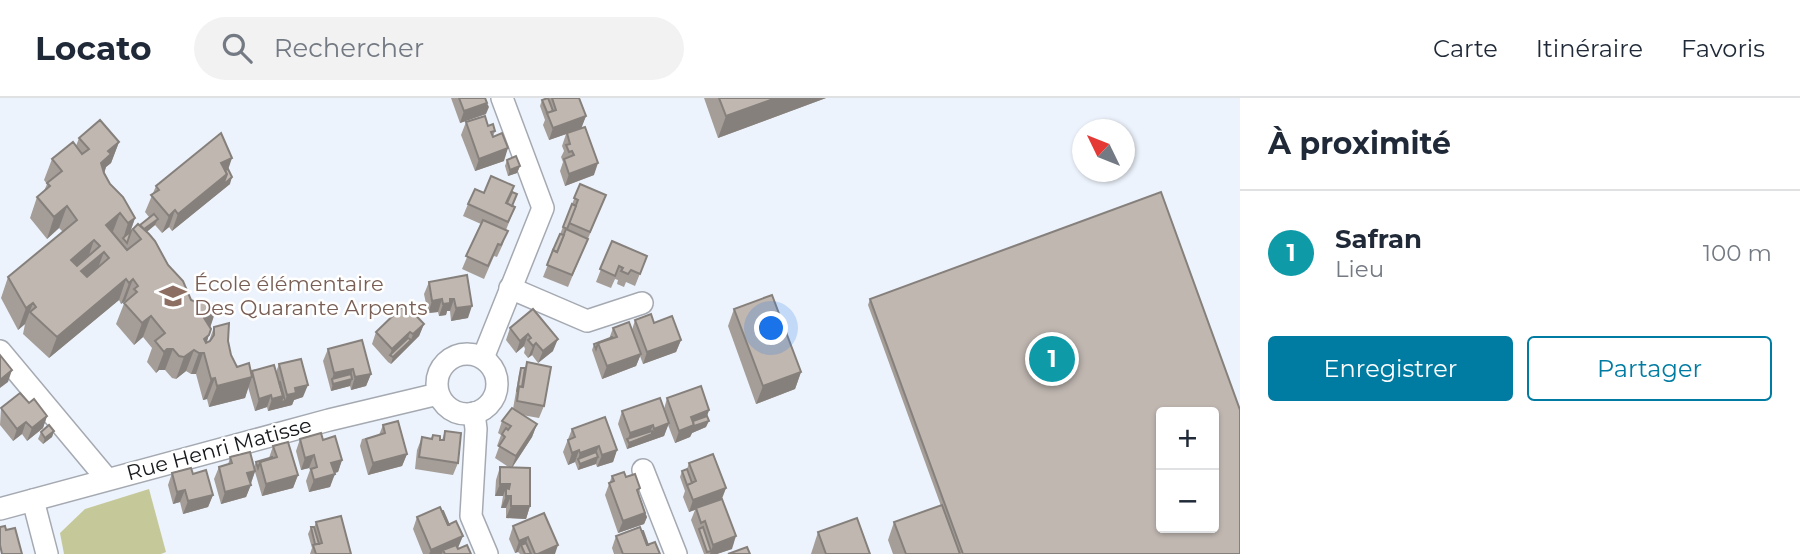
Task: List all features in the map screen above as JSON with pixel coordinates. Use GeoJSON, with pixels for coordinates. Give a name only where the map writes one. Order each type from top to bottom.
{"type":"FeatureCollection","features":[{"type":"Feature","properties":{"kind":"street"},"geometry":{"type":"LineString","coordinates":[[483,358],[543,208],[502,98]]}},
{"type":"Feature","properties":{"kind":"street"},"geometry":{"type":"LineString","coordinates":[[510,288],[587,321],[642,303]]}},
{"type":"Feature","properties":{"kind":"street"},"geometry":{"type":"LineString","coordinates":[[0,351],[107,479]]}},
{"type":"Feature","properties":{"kind":"street"},"geometry":{"type":"LineString","coordinates":[[473,354],[483,358],[496,377],[497,389],[493,400],[474,413],[463,414],[452,410],[438,394],[439,372],[453,357],[473,354]]}},
{"type":"Feature","properties":{"kind":"street","name":"Rue Henri Matisse"},"geometry":{"type":"LineString","coordinates":[[0,509],[329,420],[438,394]]}},
{"type":"Feature","properties":{"kind":"street"},"geometry":{"type":"LineString","coordinates":[[474,413],[476,429],[471,516],[487,554]]}},
{"type":"Feature","properties":{"kind":"street"},"geometry":{"type":"LineString","coordinates":[[643,470],[676,554]]}},
{"type":"Feature","properties":{"kind":"street"},"geometry":{"type":"LineString","coordinates":[[33,500],[47,554]]}},
{"type":"Feature","properties":{"kind":"green space"},"geometry":{"type":"Polygon","coordinates":[[[149,489],[166,552],[64,554],[60,533],[85,509],[149,489]]]}},
{"type":"Feature","properties":{"kind":"building"},"geometry":{"type":"Polygon","coordinates":[[[459,98],[485,98],[487,103],[464,111],[459,98]]]}},
{"type":"Feature","properties":{"kind":"building"},"geometry":{"type":"Polygon","coordinates":[[[548,98],[553,111],[547,113],[542,100],[548,98]]]}},
{"type":"Feature","properties":{"kind":"building"},"geometry":{"type":"Polygon","coordinates":[[[552,98],[579,98],[586,116],[553,128],[547,113],[556,110],[552,98]]]}},
{"type":"Feature","properties":{"kind":"building"},"geometry":{"type":"Polygon","coordinates":[[[719,98],[776,98],[726,116],[719,98]]]}},
{"type":"Feature","properties":{"kind":"building"},"geometry":{"type":"Polygon","coordinates":[[[485,116],[488,126],[493,124],[493,137],[502,133],[508,148],[479,159],[466,122],[485,116]]]}},
{"type":"Feature","properties":{"kind":"building"},"geometry":{"type":"Polygon","coordinates":[[[100,120],[119,142],[108,151],[111,154],[101,163],[110,184],[123,197],[135,218],[128,223],[120,213],[106,225],[127,250],[141,239],[133,229],[138,224],[149,234],[168,265],[183,281],[191,300],[217,307],[204,318],[211,329],[204,339],[206,343],[214,335],[214,327],[229,323],[228,341],[231,355],[237,367],[249,363],[252,377],[217,386],[215,378],[211,379],[204,353],[194,350],[184,357],[179,356],[173,349],[164,352],[155,341],[165,333],[151,316],[142,323],[124,303],[137,292],[134,289],[138,286],[133,279],[129,283],[126,279],[57,337],[30,312],[36,307],[33,303],[26,308],[8,277],[77,220],[67,206],[54,217],[37,197],[50,186],[47,183],[62,171],[52,159],[73,142],[82,154],[89,149],[79,138],[100,120]],[[94,240],[71,260],[77,266],[100,246],[94,240]],[[104,252],[81,271],[87,277],[109,258],[104,252]]]}},
{"type":"Feature","properties":{"kind":"building"},"geometry":{"type":"Polygon","coordinates":[[[585,127],[598,163],[569,174],[564,159],[574,155],[566,145],[570,144],[567,133],[585,127]]]}},
{"type":"Feature","properties":{"kind":"building"},"geometry":{"type":"Polygon","coordinates":[[[221,133],[232,158],[221,163],[227,174],[178,214],[175,210],[169,216],[151,195],[159,190],[156,186],[221,133]]]}},
{"type":"Feature","properties":{"kind":"building"},"geometry":{"type":"Polygon","coordinates":[[[516,156],[520,166],[510,170],[507,160],[516,156]]]}},
{"type":"Feature","properties":{"kind":"building"},"geometry":{"type":"Polygon","coordinates":[[[228,169],[232,177],[223,185],[227,174],[225,170],[228,169]]]}},
{"type":"Feature","properties":{"kind":"building"},"geometry":{"type":"Polygon","coordinates":[[[491,176],[514,186],[506,203],[515,207],[508,222],[468,204],[475,189],[484,193],[491,176]]]}},
{"type":"Feature","properties":{"kind":"building"},"geometry":{"type":"Polygon","coordinates":[[[580,184],[606,195],[590,232],[569,223],[578,200],[574,198],[580,184]]]}},
{"type":"Feature","properties":{"kind":"building"},"geometry":{"type":"Polygon","coordinates":[[[512,192],[517,194],[512,206],[507,203],[512,192]]]}},
{"type":"Feature","properties":{"kind":"building"},"geometry":{"type":"Polygon","coordinates":[[[1161,192],[1240,410],[1240,554],[963,554],[870,299],[1161,192]]]}},
{"type":"Feature","properties":{"kind":"building"},"geometry":{"type":"Polygon","coordinates":[[[572,204],[576,206],[567,229],[563,227],[572,204]]]}},
{"type":"Feature","properties":{"kind":"building"},"geometry":{"type":"Polygon","coordinates":[[[154,214],[158,219],[144,229],[140,225],[154,214]]]}},
{"type":"Feature","properties":{"kind":"building"},"geometry":{"type":"Polygon","coordinates":[[[483,220],[508,231],[501,245],[498,244],[488,266],[466,256],[483,220]]]}},
{"type":"Feature","properties":{"kind":"building"},"geometry":{"type":"Polygon","coordinates":[[[566,229],[588,239],[572,275],[547,265],[553,250],[557,252],[566,229]]]}},
{"type":"Feature","properties":{"kind":"building"},"geometry":{"type":"Polygon","coordinates":[[[131,231],[127,243],[123,238],[131,231]]]}},
{"type":"Feature","properties":{"kind":"building"},"geometry":{"type":"Polygon","coordinates":[[[560,234],[564,235],[557,252],[553,250],[560,234]]]}},
{"type":"Feature","properties":{"kind":"building"},"geometry":{"type":"Polygon","coordinates":[[[612,241],[647,256],[640,274],[631,270],[628,274],[621,271],[623,268],[619,266],[615,276],[600,269],[612,241]]]}},
{"type":"Feature","properties":{"kind":"building"},"geometry":{"type":"Polygon","coordinates":[[[467,275],[472,306],[456,308],[454,299],[443,304],[442,299],[432,301],[429,282],[467,275]]]}},
{"type":"Feature","properties":{"kind":"building"},"geometry":{"type":"Polygon","coordinates":[[[772,295],[801,372],[763,386],[734,309],[772,295]]]}},
{"type":"Feature","properties":{"kind":"building"},"geometry":{"type":"Polygon","coordinates":[[[405,304],[424,324],[413,334],[410,332],[392,349],[376,332],[405,304]]]}},
{"type":"Feature","properties":{"kind":"building"},"geometry":{"type":"Polygon","coordinates":[[[533,309],[558,339],[543,351],[536,343],[533,346],[528,340],[531,338],[528,334],[520,341],[510,328],[533,309]]]}},
{"type":"Feature","properties":{"kind":"building"},"geometry":{"type":"Polygon","coordinates":[[[651,314],[654,323],[672,316],[681,340],[647,352],[635,320],[651,314]]]}},
{"type":"Feature","properties":{"kind":"building"},"geometry":{"type":"Polygon","coordinates":[[[629,322],[641,354],[607,366],[598,343],[617,337],[613,328],[629,322]]]}},
{"type":"Feature","properties":{"kind":"building"},"geometry":{"type":"Polygon","coordinates":[[[408,338],[411,340],[393,357],[390,355],[408,338]]]}},
{"type":"Feature","properties":{"kind":"building"},"geometry":{"type":"Polygon","coordinates":[[[362,340],[371,374],[355,377],[353,369],[334,373],[328,349],[362,340]]]}},
{"type":"Feature","properties":{"kind":"building"},"geometry":{"type":"Polygon","coordinates":[[[0,355],[12,370],[0,380],[0,355]]]}},
{"type":"Feature","properties":{"kind":"building"},"geometry":{"type":"Polygon","coordinates":[[[301,359],[308,385],[295,388],[296,393],[287,395],[279,364],[301,359]]]}},
{"type":"Feature","properties":{"kind":"building"},"geometry":{"type":"Polygon","coordinates":[[[527,362],[551,367],[544,406],[517,401],[519,386],[523,387],[527,362]]]}},
{"type":"Feature","properties":{"kind":"building"},"geometry":{"type":"Polygon","coordinates":[[[274,365],[283,396],[272,399],[271,395],[259,399],[252,371],[274,365]]]}},
{"type":"Feature","properties":{"kind":"building"},"geometry":{"type":"Polygon","coordinates":[[[521,368],[525,368],[522,387],[519,386],[517,392],[521,368]]]}},
{"type":"Feature","properties":{"kind":"building"},"geometry":{"type":"Polygon","coordinates":[[[351,374],[352,379],[333,384],[332,379],[351,374]]]}},
{"type":"Feature","properties":{"kind":"building"},"geometry":{"type":"Polygon","coordinates":[[[701,386],[709,410],[691,417],[694,425],[679,431],[667,398],[701,386]]]}},
{"type":"Feature","properties":{"kind":"building"},"geometry":{"type":"Polygon","coordinates":[[[20,393],[29,403],[34,399],[47,416],[32,428],[26,422],[17,429],[1,408],[20,393]]]}},
{"type":"Feature","properties":{"kind":"building"},"geometry":{"type":"Polygon","coordinates":[[[660,398],[669,423],[630,433],[622,411],[660,398]]]}},
{"type":"Feature","properties":{"kind":"building"},"geometry":{"type":"Polygon","coordinates":[[[512,408],[537,424],[516,456],[499,446],[505,437],[502,434],[511,426],[502,421],[512,408]]]}},
{"type":"Feature","properties":{"kind":"building"},"geometry":{"type":"Polygon","coordinates":[[[707,416],[709,421],[694,426],[693,421],[707,416]]]}},
{"type":"Feature","properties":{"kind":"building"},"geometry":{"type":"Polygon","coordinates":[[[605,417],[617,450],[602,455],[599,446],[572,453],[568,440],[575,437],[572,429],[605,417]]]}},
{"type":"Feature","properties":{"kind":"building"},"geometry":{"type":"Polygon","coordinates":[[[398,421],[407,454],[373,463],[366,439],[385,433],[383,425],[398,421]]]}},
{"type":"Feature","properties":{"kind":"building"},"geometry":{"type":"Polygon","coordinates":[[[49,425],[54,431],[45,438],[41,432],[49,425]]]}},
{"type":"Feature","properties":{"kind":"building"},"geometry":{"type":"Polygon","coordinates":[[[445,431],[461,433],[458,463],[419,457],[422,437],[432,439],[433,435],[444,440],[445,431]]]}},
{"type":"Feature","properties":{"kind":"building"},"geometry":{"type":"Polygon","coordinates":[[[652,431],[652,434],[629,443],[627,439],[652,431]]]}},
{"type":"Feature","properties":{"kind":"building"},"geometry":{"type":"Polygon","coordinates":[[[321,433],[323,440],[335,436],[342,460],[331,463],[335,474],[314,480],[311,469],[317,467],[314,455],[305,458],[300,439],[321,433]]]}},
{"type":"Feature","properties":{"kind":"building"},"geometry":{"type":"Polygon","coordinates":[[[288,442],[298,475],[266,484],[260,462],[277,457],[273,446],[288,442]]]}},
{"type":"Feature","properties":{"kind":"building"},"geometry":{"type":"Polygon","coordinates":[[[250,452],[255,471],[247,473],[251,485],[225,492],[219,467],[232,463],[230,457],[250,452]]]}},
{"type":"Feature","properties":{"kind":"building"},"geometry":{"type":"Polygon","coordinates":[[[596,452],[598,457],[580,464],[578,459],[596,452]]]}},
{"type":"Feature","properties":{"kind":"building"},"geometry":{"type":"Polygon","coordinates":[[[713,454],[726,488],[693,500],[687,485],[696,481],[689,463],[713,454]]]}},
{"type":"Feature","properties":{"kind":"building"},"geometry":{"type":"Polygon","coordinates":[[[500,467],[530,468],[530,506],[511,506],[511,496],[506,496],[506,488],[509,489],[510,484],[500,484],[500,467]]]}},
{"type":"Feature","properties":{"kind":"building"},"geometry":{"type":"Polygon","coordinates":[[[191,468],[193,474],[206,470],[213,495],[188,501],[185,490],[177,492],[172,473],[191,468]]]}},
{"type":"Feature","properties":{"kind":"building"},"geometry":{"type":"Polygon","coordinates":[[[687,469],[692,483],[687,485],[682,471],[687,469]]]}},
{"type":"Feature","properties":{"kind":"building"},"geometry":{"type":"Polygon","coordinates":[[[624,472],[626,477],[635,474],[645,513],[623,521],[609,483],[614,481],[612,476],[624,472]]]}},
{"type":"Feature","properties":{"kind":"building"},"geometry":{"type":"Polygon","coordinates":[[[722,499],[736,536],[713,545],[705,521],[701,523],[696,508],[722,499]]]}},
{"type":"Feature","properties":{"kind":"building"},"geometry":{"type":"Polygon","coordinates":[[[942,505],[960,554],[906,554],[894,522],[942,505]]]}},
{"type":"Feature","properties":{"kind":"building"},"geometry":{"type":"Polygon","coordinates":[[[440,507],[448,525],[456,521],[463,536],[431,550],[417,517],[440,507]]]}},
{"type":"Feature","properties":{"kind":"building"},"geometry":{"type":"Polygon","coordinates":[[[544,513],[558,545],[535,554],[528,537],[519,541],[513,526],[544,513]]]}},
{"type":"Feature","properties":{"kind":"building"},"geometry":{"type":"Polygon","coordinates":[[[341,516],[351,554],[316,554],[313,545],[322,543],[316,522],[341,516]]]}},
{"type":"Feature","properties":{"kind":"building"},"geometry":{"type":"Polygon","coordinates":[[[857,518],[870,554],[826,554],[818,532],[857,518]]]}},
{"type":"Feature","properties":{"kind":"building"},"geometry":{"type":"Polygon","coordinates":[[[5,526],[6,530],[15,528],[22,554],[2,554],[0,527],[5,526]]]}},
{"type":"Feature","properties":{"kind":"building"},"geometry":{"type":"Polygon","coordinates":[[[311,527],[314,527],[319,544],[315,544],[311,527]]]}},
{"type":"Feature","properties":{"kind":"building"},"geometry":{"type":"Polygon","coordinates":[[[640,527],[647,545],[655,542],[660,554],[623,554],[616,536],[640,527]]]}},
{"type":"Feature","properties":{"kind":"building"},"geometry":{"type":"Polygon","coordinates":[[[703,527],[711,551],[707,552],[699,529],[703,527]]]}},
{"type":"Feature","properties":{"kind":"building"},"geometry":{"type":"Polygon","coordinates":[[[526,543],[531,554],[525,554],[521,545],[526,543]]]}},
{"type":"Feature","properties":{"kind":"building"},"geometry":{"type":"Polygon","coordinates":[[[456,545],[458,549],[467,545],[471,554],[445,554],[443,550],[456,545]]]}},
{"type":"Feature","properties":{"kind":"building"},"geometry":{"type":"Polygon","coordinates":[[[747,547],[750,554],[728,554],[747,547]]]}},
{"type":"Feature","properties":{"kind":"place","name":"École élémentaire Des Quarante Arpents"},"geometry":{"type":"Point","coordinates":[173,296]}},
{"type":"Feature","properties":{"kind":"place","name":"Safran"},"geometry":{"type":"Point","coordinates":[1052,359]}}]}
